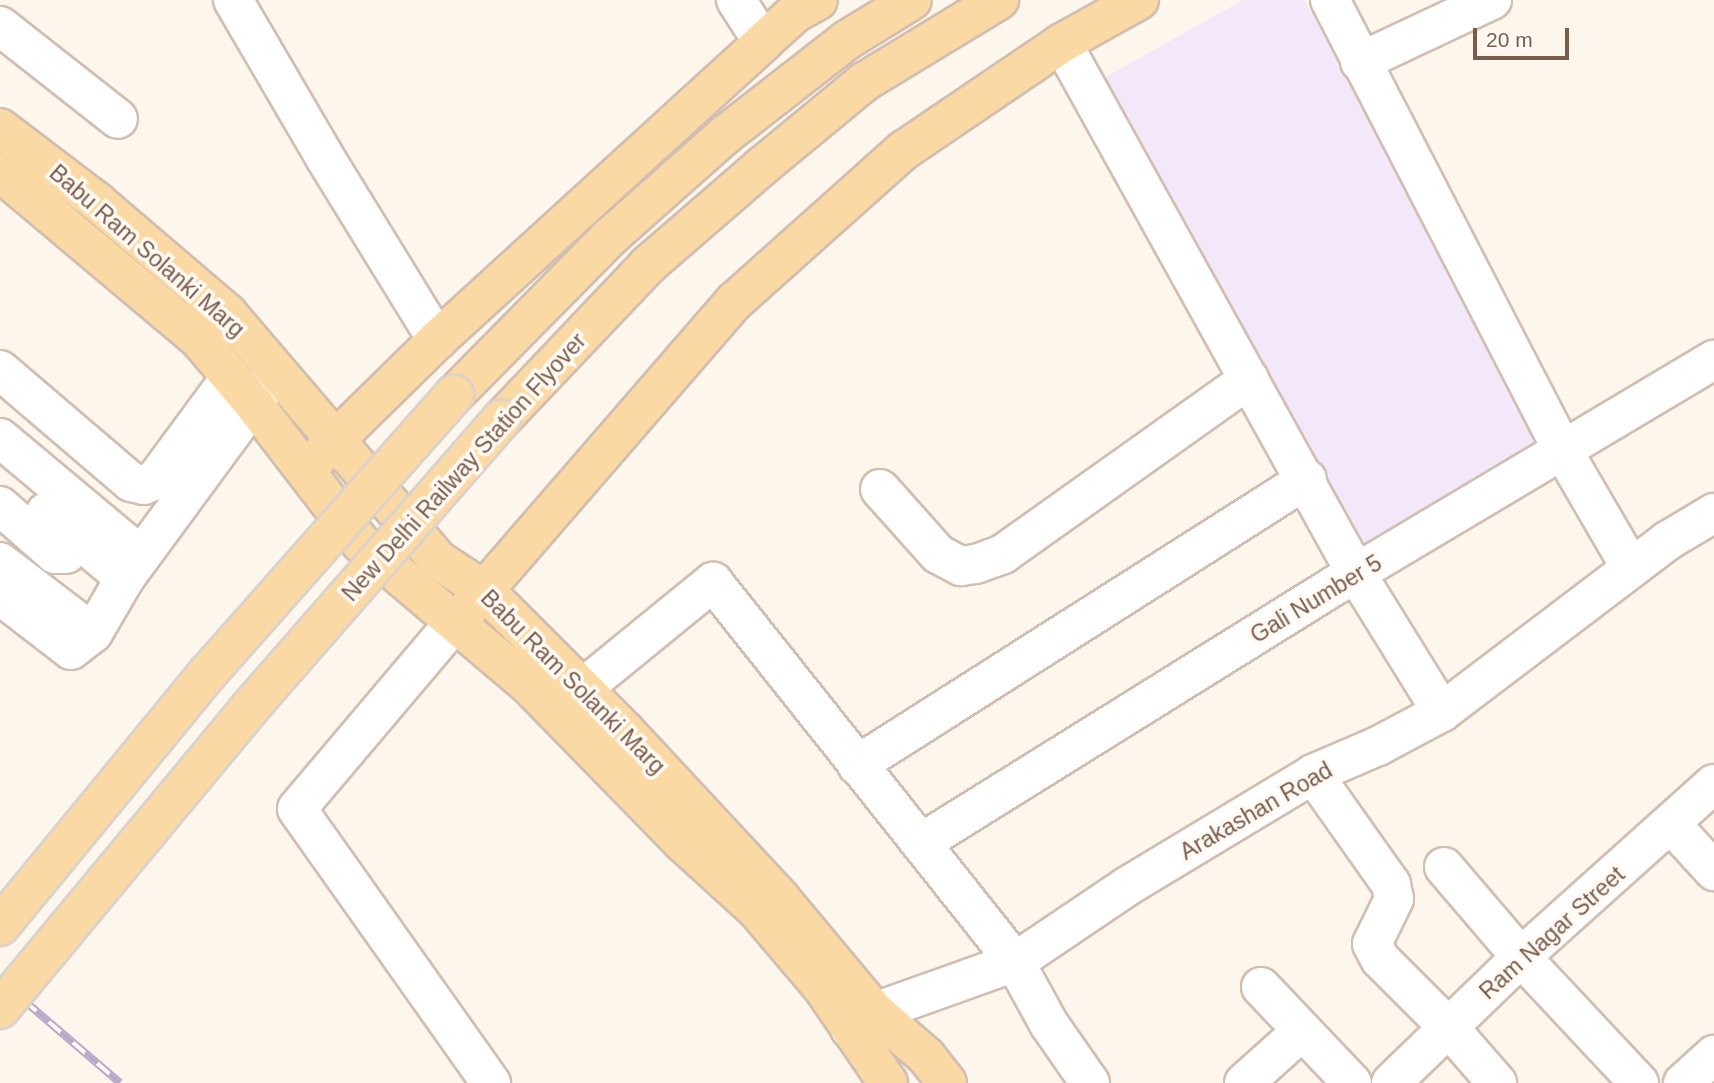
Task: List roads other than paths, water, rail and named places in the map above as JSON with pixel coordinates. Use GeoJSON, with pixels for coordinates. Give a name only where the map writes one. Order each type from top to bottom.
{"type":"FeatureCollection","features":[{"type":"Feature","properties":{"kind":"main road"},"geometry":{"type":"LineString","coordinates":[[305,471],[333,440],[437,340],[795,13],[818,0]]}},
{"type":"Feature","properties":{"kind":"main road"},"geometry":{"type":"LineString","coordinates":[[0,926],[206,674],[454,395],[610,237],[725,135],[847,40],[912,0]]}},
{"type":"Feature","properties":{"kind":"main road","name":"New Delhi Railway Station Flyover"},"geometry":{"type":"LineString","coordinates":[[0,1009],[248,710],[502,421],[648,265],[864,82],[999,0]]}},
{"type":"Feature","properties":{"kind":"main road"},"geometry":{"type":"LineString","coordinates":[[454,623],[485,591],[735,301],[904,150],[1062,43],[1139,0]]}},
{"type":"Feature","properties":{"kind":"main road","name":"Babu Ram Solanki Marg"},"geometry":{"type":"LineString","coordinates":[[0,128],[97,202],[227,313],[438,560],[485,591],[583,688],[780,898],[863,1020],[888,1083]]}},
{"type":"Feature","properties":{"kind":"main road","name":"Babu Ram Solanki Marg"},"geometry":{"type":"LineString","coordinates":[[0,172],[199,339],[361,543],[528,684],[681,841],[756,909],[823,988],[863,1020],[926,1056],[947,1083]]}},
{"type":"Feature","properties":{"kind":"street"},"geometry":{"type":"LineString","coordinates":[[233,0],[324,156],[437,340]]}},
{"type":"Feature","properties":{"kind":"street"},"geometry":{"type":"LineString","coordinates":[[736,0],[763,42]]}},
{"type":"Feature","properties":{"kind":"street"},"geometry":{"type":"LineString","coordinates":[[1330,0],[1563,451],[1631,568]]}},
{"type":"Feature","properties":{"kind":"street"},"geometry":{"type":"LineString","coordinates":[[1360,62],[1492,0]]}},
{"type":"Feature","properties":{"kind":"street"},"geometry":{"type":"LineString","coordinates":[[0,26],[117,119]]}},
{"type":"Feature","properties":{"kind":"street"},"geometry":{"type":"LineString","coordinates":[[1062,43],[1307,478],[1357,575],[1442,712]]}},
{"type":"Feature","properties":{"kind":"street","name":"Gali Number 5"},"geometry":{"type":"LineString","coordinates":[[921,843],[1714,360]]}},
{"type":"Feature","properties":{"kind":"street"},"geometry":{"type":"LineString","coordinates":[[0,370],[131,482],[144,485],[155,480],[242,390],[277,372]]}},
{"type":"Feature","properties":{"kind":"street"},"geometry":{"type":"LineString","coordinates":[[880,489],[938,554],[961,566],[976,564],[1003,554],[1249,379]]}},
{"type":"Feature","properties":{"kind":"street"},"geometry":{"type":"LineString","coordinates":[[0,595],[71,650],[93,633],[242,390]]}},
{"type":"Feature","properties":{"kind":"street"},"geometry":{"type":"LineString","coordinates":[[0,438],[133,567]]}},
{"type":"Feature","properties":{"kind":"street"},"geometry":{"type":"LineString","coordinates":[[0,473],[80,541],[133,567]]}},
{"type":"Feature","properties":{"kind":"street"},"geometry":{"type":"LineString","coordinates":[[857,765],[1307,478]]}},
{"type":"Feature","properties":{"kind":"street"},"geometry":{"type":"LineString","coordinates":[[0,506],[55,554],[63,556],[80,541]]}},
{"type":"Feature","properties":{"kind":"street","name":"Arakashan Road"},"geometry":{"type":"LineString","coordinates":[[863,1020],[1015,962],[1126,887],[1313,774],[1378,746],[1442,712],[1667,541],[1714,513]]}},
{"type":"Feature","properties":{"kind":"street"},"geometry":{"type":"LineString","coordinates":[[0,562],[93,633]]}},
{"type":"Feature","properties":{"kind":"street"},"geometry":{"type":"LineString","coordinates":[[583,688],[713,582],[1015,962],[1049,1024],[1090,1083]]}},
{"type":"Feature","properties":{"kind":"street"},"geometry":{"type":"LineString","coordinates":[[454,623],[297,809],[491,1083]]}},
{"type":"Feature","properties":{"kind":"street"},"geometry":{"type":"LineString","coordinates":[[1313,774],[1391,884],[1394,899],[1372,944],[1380,959],[1450,1029],[1497,1083]]}},
{"type":"Feature","properties":{"kind":"street","name":"Ram Nagar Street"},"geometry":{"type":"LineString","coordinates":[[1391,1083],[1450,1029],[1521,957],[1714,784]]}},
{"type":"Feature","properties":{"kind":"street"},"geometry":{"type":"LineString","coordinates":[[1671,824],[1714,870]]}},
{"type":"Feature","properties":{"kind":"street"},"geometry":{"type":"LineString","coordinates":[[1444,867],[1521,957],[1639,1083]]}},
{"type":"Feature","properties":{"kind":"street"},"geometry":{"type":"LineString","coordinates":[[1261,988],[1352,1083]]}},
{"type":"Feature","properties":{"kind":"street"},"geometry":{"type":"LineString","coordinates":[[1244,1083],[1302,1031]]}},
{"type":"Feature","properties":{"kind":"street"},"geometry":{"type":"LineString","coordinates":[[1683,1083],[1714,1055]]}},
{"type":"Feature","properties":{"kind":"railway"},"geometry":{"type":"LineString","coordinates":[[0,980],[120,1083]]}}]}
